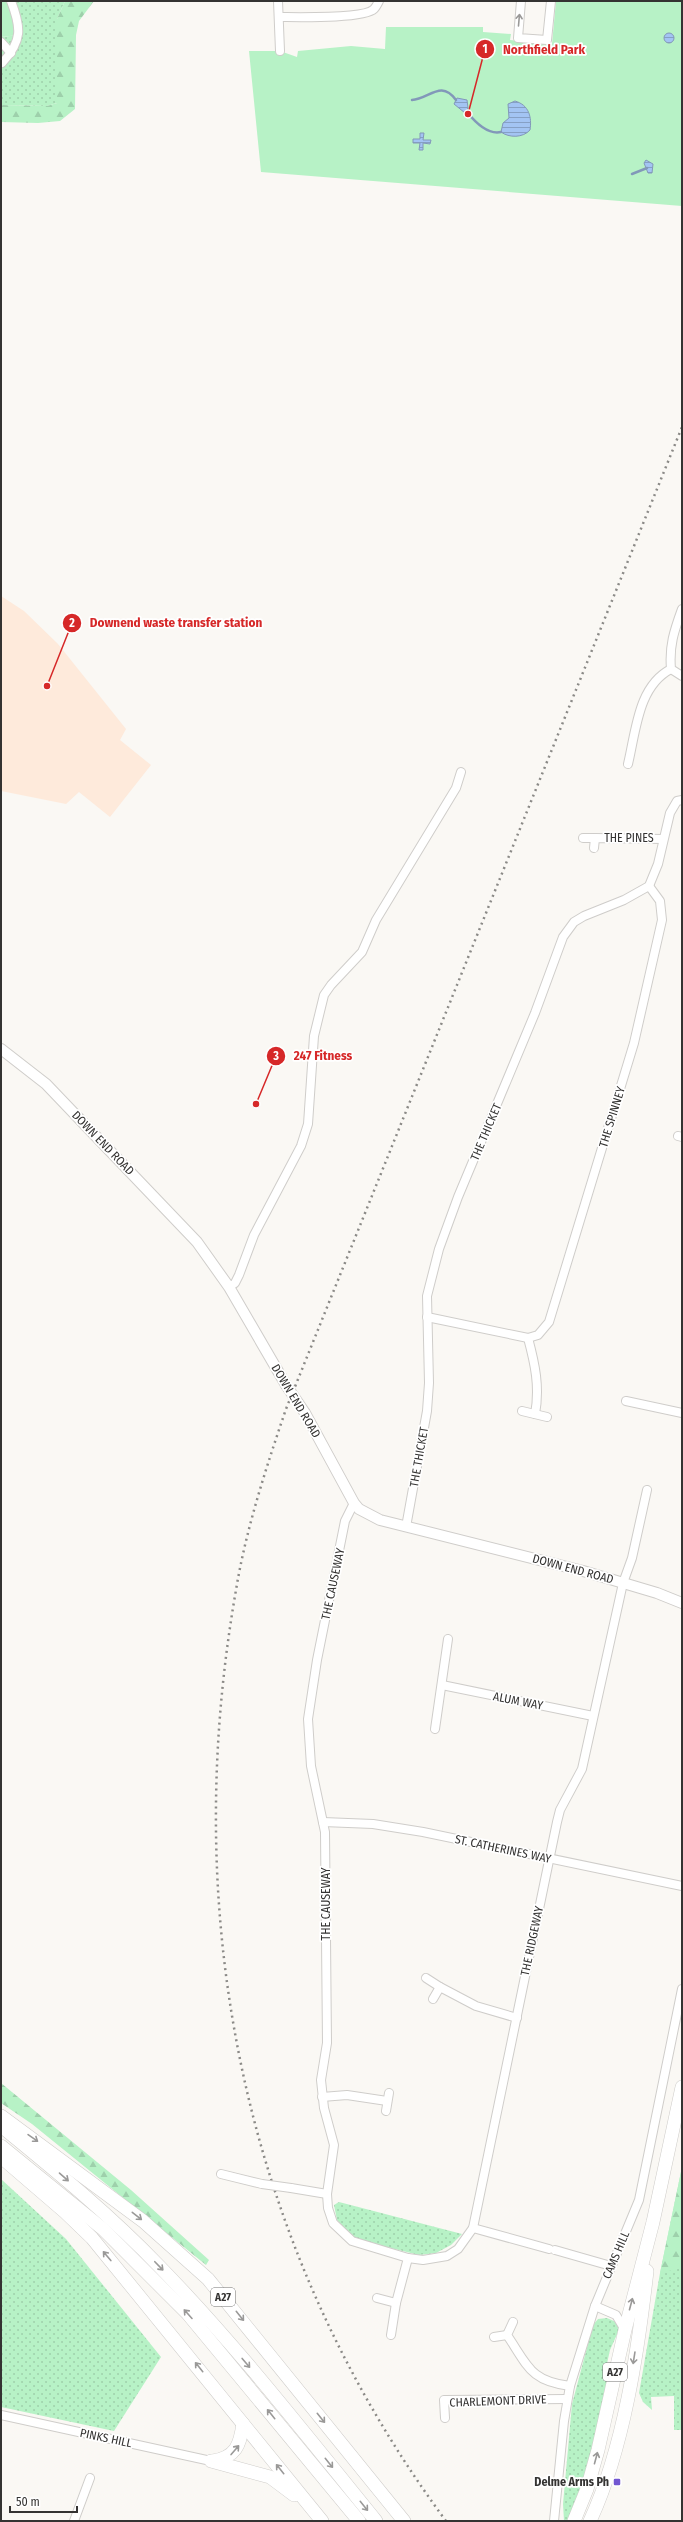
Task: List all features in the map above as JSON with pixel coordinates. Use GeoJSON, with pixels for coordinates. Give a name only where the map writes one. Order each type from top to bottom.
{"type":"FeatureCollection","features":[{"type":"Feature","properties":{"kind":"main road","name":"CAMS HILL"},"geometry":{"type":"LineString","coordinates":[[574,2521],[587,2489],[598,2450],[625,2330],[653,2222],[682,2087]]}},
{"type":"Feature","properties":{"kind":"main road","name":"A27"},"geometry":{"type":"LineString","coordinates":[[1,2116],[138,2217],[208,2279],[404,2521]]}},
{"type":"Feature","properties":{"kind":"main road","name":"A27"},"geometry":{"type":"LineString","coordinates":[[1,2126],[114,2220],[160,2266],[265,2385],[376,2521]]}},
{"type":"Feature","properties":{"kind":"main road"},"geometry":{"type":"LineString","coordinates":[[1,2146],[97,2224],[149,2273],[188,2314],[359,2521]]}},
{"type":"Feature","properties":{"kind":"main road"},"geometry":{"type":"LineString","coordinates":[[1,2157],[65,2212],[92,2238],[319,2518]]}},
{"type":"Feature","properties":{"kind":"main road","name":"CAMS HILL"},"geometry":{"type":"LineString","coordinates":[[590,2521],[610,2468],[631,2377],[644,2300],[653,2222]]}},
{"type":"Feature","properties":{"kind":"main road"},"geometry":{"type":"LineString","coordinates":[[211,2461],[228,2457],[238,2448],[243,2424]]}},
{"type":"Feature","properties":{"kind":"main road"},"geometry":{"type":"LineString","coordinates":[[211,2461],[264,2475],[276,2480],[319,2518]]}},
{"type":"Feature","properties":{"kind":"street"},"geometry":{"type":"LineString","coordinates":[[2,63],[11,53],[19,27],[11,1]]}},
{"type":"Feature","properties":{"kind":"street"},"geometry":{"type":"LineString","coordinates":[[278,1],[280,51]]}},
{"type":"Feature","properties":{"kind":"street"},"geometry":{"type":"LineString","coordinates":[[279,17],[327,17],[366,13],[374,10],[379,1]]}},
{"type":"Feature","properties":{"kind":"street"},"geometry":{"type":"LineString","coordinates":[[521,1],[518,38],[547,40],[551,1]]}},
{"type":"Feature","properties":{"kind":"street"},"geometry":{"type":"LineString","coordinates":[[1,42],[11,53]]}},
{"type":"Feature","properties":{"kind":"street"},"geometry":{"type":"LineString","coordinates":[[672,669],[670,643],[682,610]]}},
{"type":"Feature","properties":{"kind":"street"},"geometry":{"type":"LineString","coordinates":[[672,669],[682,676]]}},
{"type":"Feature","properties":{"kind":"street"},"geometry":{"type":"LineString","coordinates":[[628,764],[643,701],[655,681],[672,669]]}},
{"type":"Feature","properties":{"kind":"street"},"geometry":{"type":"LineString","coordinates":[[229,1287],[235,1283],[254,1235],[301,1146],[308,1124],[314,1036],[324,996],[331,985],[362,952],[376,920],[456,788],[461,772]]}},
{"type":"Feature","properties":{"kind":"street"},"geometry":{"type":"LineString","coordinates":[[649,886],[658,864],[663,839],[673,807],[682,800]]}},
{"type":"Feature","properties":{"kind":"street","name":"THE PINES"},"geometry":{"type":"LineString","coordinates":[[583,838],[663,839]]}},
{"type":"Feature","properties":{"kind":"street","name":"THE PINES"},"geometry":{"type":"LineString","coordinates":[[594,848],[595,838]]}},
{"type":"Feature","properties":{"kind":"street","name":"THE THICKET"},"geometry":{"type":"LineString","coordinates":[[406,1527],[427,1411],[429,1383],[427,1296],[439,1249],[536,1013],[563,937],[574,922],[584,916],[624,900],[649,886]]}},
{"type":"Feature","properties":{"kind":"street","name":"THE SPINNEY"},"geometry":{"type":"LineString","coordinates":[[528,1338],[538,1335],[549,1322],[634,1043],[662,920],[660,901],[649,886]]}},
{"type":"Feature","properties":{"kind":"street","name":"DOWN END ROAD"},"geometry":{"type":"LineString","coordinates":[[1,1049],[46,1084],[197,1242],[229,1287],[304,1413],[354,1503],[369,1515],[406,1527],[623,1583],[682,1603]]}},
{"type":"Feature","properties":{"kind":"street"},"geometry":{"type":"LineString","coordinates":[[427,1317],[528,1338],[536,1368],[539,1395],[535,1414]]}},
{"type":"Feature","properties":{"kind":"street"},"geometry":{"type":"LineString","coordinates":[[626,1401],[682,1413]]}},
{"type":"Feature","properties":{"kind":"street"},"geometry":{"type":"LineString","coordinates":[[522,1411],[547,1417]]}},
{"type":"Feature","properties":{"kind":"street","name":"THE RIDGEWAY"},"geometry":{"type":"LineString","coordinates":[[408,2258],[428,2260],[447,2256],[458,2249],[473,2228],[560,1810],[582,1769],[623,1583],[632,1558],[647,1490]]}},
{"type":"Feature","properties":{"kind":"street","name":"THE CAUSEWAY"},"geometry":{"type":"LineString","coordinates":[[354,1503],[345,1521],[317,1660],[308,1719],[311,1766],[323,1822],[327,2043],[321,2080],[322,2097],[334,2145],[327,2194],[328,2208],[333,2223],[352,2242],[408,2258]]}},
{"type":"Feature","properties":{"kind":"street"},"geometry":{"type":"LineString","coordinates":[[435,1729],[448,1639]]}},
{"type":"Feature","properties":{"kind":"street","name":"ALUM WAY"},"geometry":{"type":"LineString","coordinates":[[442,1686],[594,1716]]}},
{"type":"Feature","properties":{"kind":"street","name":"ST. CATHERINES WAY"},"geometry":{"type":"LineString","coordinates":[[323,1822],[372,1824],[417,1831],[682,1886]]}},
{"type":"Feature","properties":{"kind":"street"},"geometry":{"type":"LineString","coordinates":[[426,1978],[476,2006],[517,2018]]}},
{"type":"Feature","properties":{"kind":"street"},"geometry":{"type":"LineString","coordinates":[[433,1999],[440,1987]]}},
{"type":"Feature","properties":{"kind":"street","name":"CAMS HILL"},"geometry":{"type":"LineString","coordinates":[[554,2521],[567,2399],[570,2386],[595,2306],[638,2200],[682,1989]]}},
{"type":"Feature","properties":{"kind":"street"},"geometry":{"type":"LineString","coordinates":[[322,2097],[347,2095],[388,2097],[386,2111]]}},
{"type":"Feature","properties":{"kind":"street"},"geometry":{"type":"LineString","coordinates":[[221,2174],[262,2184],[327,2194]]}},
{"type":"Feature","properties":{"kind":"street"},"geometry":{"type":"LineString","coordinates":[[473,2228],[611,2266]]}},
{"type":"Feature","properties":{"kind":"street"},"geometry":{"type":"LineString","coordinates":[[391,2335],[396,2303],[408,2258]]}},
{"type":"Feature","properties":{"kind":"street"},"geometry":{"type":"LineString","coordinates":[[377,2298],[396,2303]]}},
{"type":"Feature","properties":{"kind":"street"},"geometry":{"type":"LineString","coordinates":[[595,2306],[616,2315],[625,2330]]}},
{"type":"Feature","properties":{"kind":"street"},"geometry":{"type":"LineString","coordinates":[[507,2335],[513,2322]]}},
{"type":"Feature","properties":{"kind":"street"},"geometry":{"type":"LineString","coordinates":[[507,2335],[532,2372],[541,2380],[570,2386]]}},
{"type":"Feature","properties":{"kind":"street"},"geometry":{"type":"LineString","coordinates":[[494,2337],[507,2335]]}},
{"type":"Feature","properties":{"kind":"street","name":"CHARLEMONT DRIVE"},"geometry":{"type":"LineString","coordinates":[[445,2418],[444,2400],[567,2399]]}},
{"type":"Feature","properties":{"kind":"street","name":"PINKS HILL"},"geometry":{"type":"LineString","coordinates":[[1,2415],[211,2461]]}},
{"type":"Feature","properties":{"kind":"street"},"geometry":{"type":"LineString","coordinates":[[74,2521],[90,2478]]}},
{"type":"Feature","properties":{"kind":"shaded area"},"geometry":{"type":"Polygon","coordinates":[[[1,596],[24,611],[58,644],[126,729],[120,740],[151,765],[110,817],[79,792],[66,804],[1,791],[1,596]]]}},
{"type":"Feature","properties":{"kind":"green space"},"geometry":{"type":"Polygon","coordinates":[[[1,1],[11,1],[19,35],[1,37],[1,1]]]}},
{"type":"Feature","properties":{"kind":"green space"},"geometry":{"type":"Polygon","coordinates":[[[11,1],[65,1],[57,19],[57,103],[47,106],[1,105],[1,37],[19,35],[11,1]]]}},
{"type":"Feature","properties":{"kind":"green space"},"geometry":{"type":"Polygon","coordinates":[[[65,1],[94,1],[79,21],[76,35],[75,109],[60,121],[38,123],[1,122],[1,105],[47,106],[57,103],[57,19],[65,1]]]}},
{"type":"Feature","properties":{"kind":"green space"},"geometry":{"type":"Polygon","coordinates":[[[556,1],[682,1],[682,206],[261,172],[249,51],[280,51],[297,57],[298,51],[351,46],[385,49],[386,27],[483,27],[483,32],[511,34],[510,40],[552,44],[556,1]]]}},
{"type":"Feature","properties":{"kind":"green space"},"geometry":{"type":"Polygon","coordinates":[[[1,2083],[131,2190],[209,2260],[206,2265],[32,2124],[1,2103],[1,2083]]]}},
{"type":"Feature","properties":{"kind":"green space"},"geometry":{"type":"Polygon","coordinates":[[[682,2167],[682,2430],[674,2430],[674,2396],[651,2397],[652,2410],[643,2402],[639,2393],[660,2273],[682,2167]]]}},
{"type":"Feature","properties":{"kind":"green space"},"geometry":{"type":"Polygon","coordinates":[[[682,2167],[682,2268],[660,2273],[682,2167]]]}},
{"type":"Feature","properties":{"kind":"green space"},"geometry":{"type":"Polygon","coordinates":[[[1,2179],[66,2239],[161,2357],[114,2431],[1,2407],[1,2179]]]}},
{"type":"Feature","properties":{"kind":"green space"},"geometry":{"type":"Polygon","coordinates":[[[339,2202],[462,2234],[451,2245],[436,2253],[419,2255],[354,2239],[337,2220],[334,2205],[339,2202]]]}},
{"type":"Feature","properties":{"kind":"green space"},"geometry":{"type":"Polygon","coordinates":[[[607,2318],[616,2322],[619,2330],[610,2350],[606,2368],[608,2383],[583,2490],[570,2521],[564,2521],[563,2504],[572,2404],[593,2325],[598,2319],[607,2318]]]}},
{"type":"Feature","properties":{"kind":"water"},"geometry":{"type":"Polygon","coordinates":[[[669,33],[674,38],[669,43],[664,38],[669,33]]]}},
{"type":"Feature","properties":{"kind":"water"},"geometry":{"type":"Polygon","coordinates":[[[457,98],[467,100],[468,108],[465,113],[454,104],[457,98]]]}},
{"type":"Feature","properties":{"kind":"water"},"geometry":{"type":"Polygon","coordinates":[[[515,101],[524,105],[530,116],[530,130],[524,135],[520,136],[512,136],[501,132],[503,123],[509,118],[508,104],[515,101]]]}},
{"type":"Feature","properties":{"kind":"water"},"geometry":{"type":"Polygon","coordinates":[[[420,133],[424,133],[423,140],[431,140],[430,144],[423,143],[423,150],[419,150],[420,143],[413,143],[413,139],[420,139],[420,133]]]}},
{"type":"Feature","properties":{"kind":"water"},"geometry":{"type":"Polygon","coordinates":[[[646,160],[653,164],[652,173],[648,173],[644,163],[646,160]]]}},
{"type":"Feature","properties":{"kind":"waterway"},"geometry":{"type":"LineString","coordinates":[[412,100],[440,91],[445,91],[456,100]]}},
{"type":"Feature","properties":{"kind":"waterway"},"geometry":{"type":"LineString","coordinates":[[465,113],[467,112],[478,124],[487,130],[491,132],[501,132]]}},
{"type":"Feature","properties":{"kind":"waterway"},"geometry":{"type":"LineString","coordinates":[[632,174],[647,168]]}},
{"type":"Feature","properties":{"kind":"railway"},"geometry":{"type":"LineString","coordinates":[[446,2521],[377,2416],[320,2307],[276,2194],[244,2078],[224,1958],[216,1837],[220,1714],[240,1567],[257,1499],[286,1409],[682,427]]}},
{"type":"Feature","properties":{"kind":"place","name":"Northfield Park"},"geometry":{"type":"Point","coordinates":[468,114]}},
{"type":"Feature","properties":{"kind":"place","name":"Downend waste transfer station"},"geometry":{"type":"Point","coordinates":[47,686]}},
{"type":"Feature","properties":{"kind":"place","name":"247 Fitness"},"geometry":{"type":"Point","coordinates":[256,1104]}},
{"type":"Feature","properties":{"kind":"place","name":"Delme Arms Ph"},"geometry":{"type":"Point","coordinates":[617,2482]}}]}
